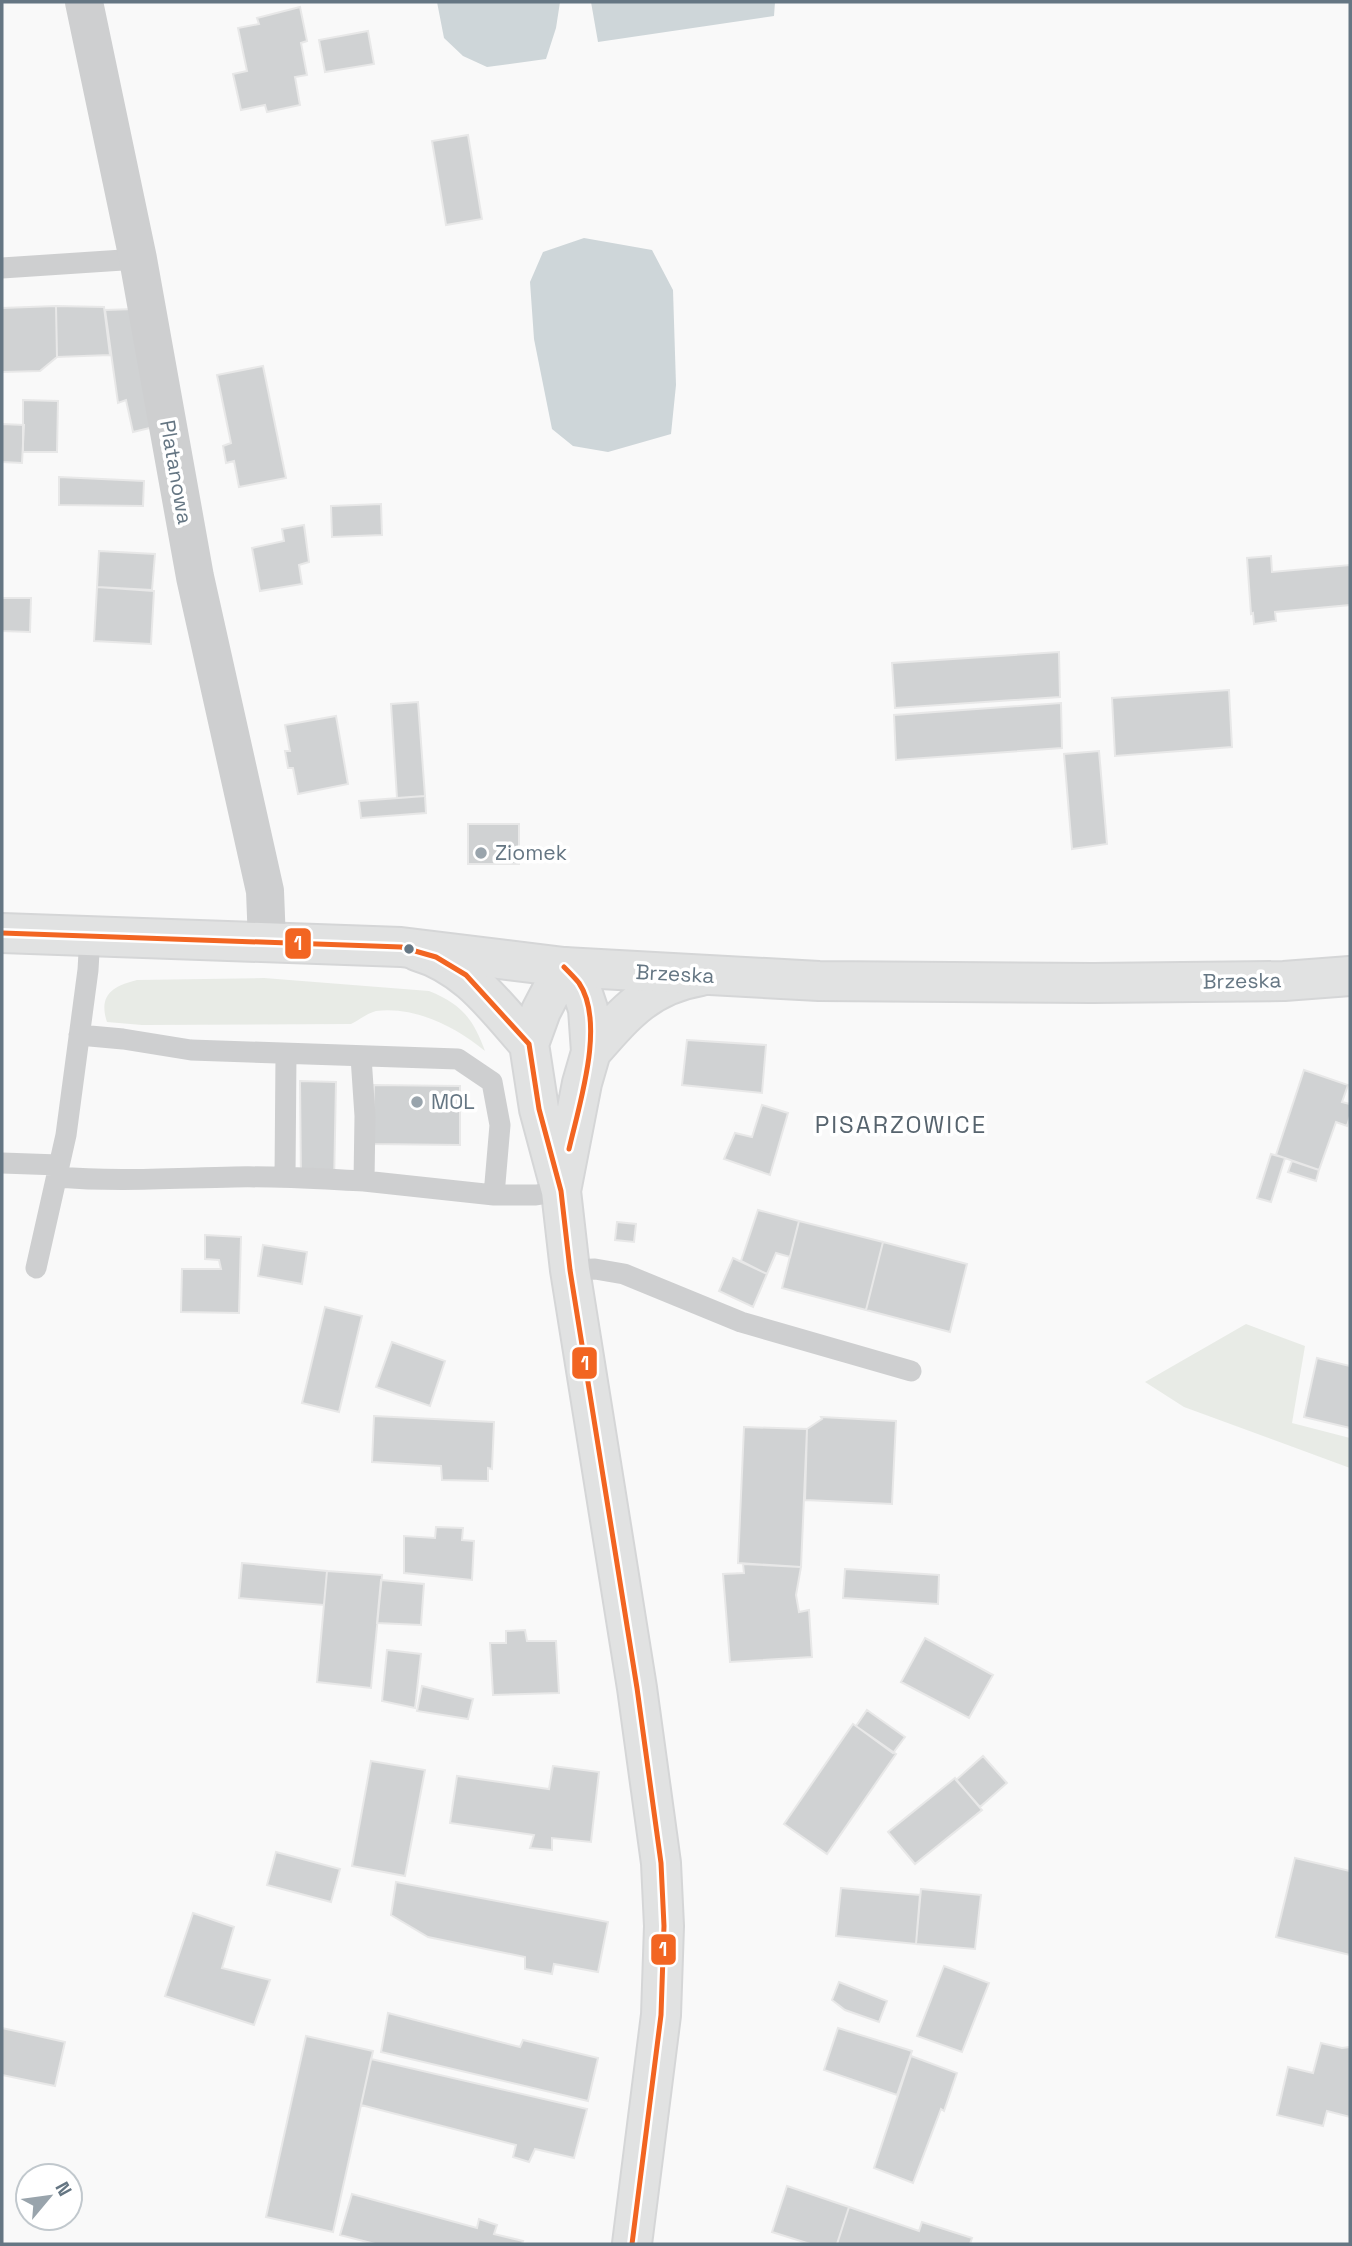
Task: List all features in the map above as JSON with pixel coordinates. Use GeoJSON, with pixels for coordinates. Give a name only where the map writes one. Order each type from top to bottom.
{"type":"FeatureCollection","features":[{"type":"Feature","properties":{"kind":"main road","name":"Brzeska"},"geometry":{"type":"LineString","coordinates":[[2,933],[401,947],[564,967],[819,981],[1093,984],[1284,981],[1350,975]]}},
{"type":"Feature","properties":{"kind":"main road"},"geometry":{"type":"LineString","coordinates":[[401,947],[436,957],[466,975],[529,1044]]}},
{"type":"Feature","properties":{"kind":"main road"},"geometry":{"type":"LineString","coordinates":[[561,1191],[582,1083],[591,1052],[589,1009],[580,985],[564,967],[541,1011],[529,1044],[539,1110],[561,1191],[570,1270],[637,1688],[661,1863],[664,1926],[661,2015],[632,2244]]}},
{"type":"Feature","properties":{"kind":"main road"},"geometry":{"type":"LineString","coordinates":[[591,1052],[621,1018],[662,986],[701,976]]}},
{"type":"Feature","properties":{"kind":"street","name":"Platanowa"},"geometry":{"type":"LineString","coordinates":[[84,2],[138,259],[195,577],[265,891],[267,942]]}},
{"type":"Feature","properties":{"kind":"lane"},"geometry":{"type":"LineString","coordinates":[[2,268],[138,259]]}},
{"type":"Feature","properties":{"kind":"lane"},"geometry":{"type":"LineString","coordinates":[[36,1268],[66,1135],[90,935]]}},
{"type":"Feature","properties":{"kind":"lane"},"geometry":{"type":"LineString","coordinates":[[79,1035],[191,1050],[361,1058],[458,1059],[492,1082],[500,1125],[494,1195]]}},
{"type":"Feature","properties":{"kind":"lane"},"geometry":{"type":"LineString","coordinates":[[285,1177],[286,1054]]}},
{"type":"Feature","properties":{"kind":"lane"},"geometry":{"type":"LineString","coordinates":[[361,1058],[365,1116],[364,1181]]}},
{"type":"Feature","properties":{"kind":"lane"},"geometry":{"type":"LineString","coordinates":[[2,1163],[58,1171],[95,1180],[285,1177],[364,1181],[494,1195],[536,1195],[561,1191]]}},
{"type":"Feature","properties":{"kind":"lane"},"geometry":{"type":"LineString","coordinates":[[570,1270],[596,1269],[624,1274],[741,1322],[911,1371]]}},
{"type":"Feature","properties":{"kind":"shaded area"},"geometry":{"type":"Polygon","coordinates":[[[437,2],[560,2],[556,28],[546,59],[487,67],[463,56],[444,38],[437,2]]]}},
{"type":"Feature","properties":{"kind":"shaded area"},"geometry":{"type":"Polygon","coordinates":[[[591,2],[775,2],[774,16],[598,42],[591,2]]]}},
{"type":"Feature","properties":{"kind":"shaded area"},"geometry":{"type":"Polygon","coordinates":[[[584,238],[652,250],[673,290],[676,385],[671,434],[608,452],[573,446],[552,429],[534,339],[530,282],[543,252],[584,238]]]}},
{"type":"Feature","properties":{"kind":"shaded area"},"geometry":{"type":"Polygon","coordinates":[[[264,978],[429,991],[458,1007],[476,1030],[485,1051],[448,1026],[420,1015],[391,1010],[373,1012],[351,1024],[142,1025],[107,1022],[106,998],[121,985],[137,980],[264,978]]]}},
{"type":"Feature","properties":{"kind":"shaded area"},"geometry":{"type":"Polygon","coordinates":[[[1246,1324],[1305,1346],[1292,1423],[1350,1438],[1350,1468],[1184,1407],[1145,1382],[1246,1324]]]}},
{"type":"Feature","properties":{"kind":"building"},"geometry":{"type":"Polygon","coordinates":[[[300,7],[307,41],[301,43],[307,75],[295,77],[300,105],[267,112],[265,105],[241,110],[233,74],[247,71],[238,28],[259,24],[257,18],[300,7]]]}},
{"type":"Feature","properties":{"kind":"building"},"geometry":{"type":"Polygon","coordinates":[[[368,31],[374,64],[325,72],[319,40],[368,31]]]}},
{"type":"Feature","properties":{"kind":"building"},"geometry":{"type":"Polygon","coordinates":[[[468,135],[482,219],[446,225],[432,141],[468,135]]]}},
{"type":"Feature","properties":{"kind":"building"},"geometry":{"type":"Polygon","coordinates":[[[56,306],[104,307],[110,355],[57,357],[56,306]]]}},
{"type":"Feature","properties":{"kind":"building"},"geometry":{"type":"Polygon","coordinates":[[[56,306],[57,357],[40,371],[2,372],[2,308],[56,306]]]}},
{"type":"Feature","properties":{"kind":"building"},"geometry":{"type":"Polygon","coordinates":[[[135,309],[158,426],[133,432],[126,400],[118,403],[105,310],[135,309]]]}},
{"type":"Feature","properties":{"kind":"building"},"geometry":{"type":"Polygon","coordinates":[[[263,366],[286,478],[239,487],[234,461],[226,463],[223,446],[231,443],[217,375],[263,366]]]}},
{"type":"Feature","properties":{"kind":"building"},"geometry":{"type":"Polygon","coordinates":[[[23,400],[58,401],[57,452],[23,452],[23,400]]]}},
{"type":"Feature","properties":{"kind":"building"},"geometry":{"type":"Polygon","coordinates":[[[2,424],[24,425],[22,463],[2,462],[2,424]]]}},
{"type":"Feature","properties":{"kind":"building"},"geometry":{"type":"Polygon","coordinates":[[[59,477],[144,481],[143,506],[59,505],[59,477]]]}},
{"type":"Feature","properties":{"kind":"building"},"geometry":{"type":"Polygon","coordinates":[[[381,504],[382,535],[332,537],[331,506],[381,504]]]}},
{"type":"Feature","properties":{"kind":"building"},"geometry":{"type":"Polygon","coordinates":[[[304,525],[309,562],[299,565],[302,584],[260,591],[252,548],[284,541],[282,529],[304,525]]]}},
{"type":"Feature","properties":{"kind":"building"},"geometry":{"type":"Polygon","coordinates":[[[99,551],[155,554],[152,590],[97,587],[99,551]]]}},
{"type":"Feature","properties":{"kind":"building"},"geometry":{"type":"Polygon","coordinates":[[[1271,556],[1272,572],[1350,565],[1350,605],[1275,612],[1276,621],[1254,624],[1247,558],[1271,556]]]}},
{"type":"Feature","properties":{"kind":"building"},"geometry":{"type":"Polygon","coordinates":[[[97,587],[154,591],[151,644],[94,641],[97,587]]]}},
{"type":"Feature","properties":{"kind":"building"},"geometry":{"type":"Polygon","coordinates":[[[2,598],[31,598],[30,632],[2,631],[2,598]]]}},
{"type":"Feature","properties":{"kind":"building"},"geometry":{"type":"Polygon","coordinates":[[[1059,652],[1060,697],[895,708],[892,663],[1059,652]]]}},
{"type":"Feature","properties":{"kind":"building"},"geometry":{"type":"Polygon","coordinates":[[[1229,690],[1232,747],[1115,756],[1112,698],[1229,690]]]}},
{"type":"Feature","properties":{"kind":"building"},"geometry":{"type":"Polygon","coordinates":[[[418,702],[425,796],[397,798],[391,704],[418,702]]]}},
{"type":"Feature","properties":{"kind":"building"},"geometry":{"type":"Polygon","coordinates":[[[1061,703],[1062,748],[896,760],[894,715],[1061,703]]]}},
{"type":"Feature","properties":{"kind":"building"},"geometry":{"type":"Polygon","coordinates":[[[336,716],[348,784],[298,794],[293,768],[288,768],[285,751],[290,751],[285,725],[336,716]]]}},
{"type":"Feature","properties":{"kind":"building"},"geometry":{"type":"Polygon","coordinates":[[[1099,751],[1107,844],[1072,849],[1064,754],[1099,751]]]}},
{"type":"Feature","properties":{"kind":"building"},"geometry":{"type":"Polygon","coordinates":[[[425,796],[426,813],[361,818],[359,801],[425,796]]]}},
{"type":"Feature","properties":{"kind":"building"},"geometry":{"type":"Polygon","coordinates":[[[468,824],[519,824],[519,864],[468,864],[468,824]]]}},
{"type":"Feature","properties":{"kind":"building"},"geometry":{"type":"Polygon","coordinates":[[[687,1040],[766,1045],[762,1093],[682,1085],[687,1040]]]}},
{"type":"Feature","properties":{"kind":"building"},"geometry":{"type":"Polygon","coordinates":[[[1304,1070],[1348,1085],[1342,1102],[1350,1104],[1347,1126],[1336,1122],[1319,1170],[1276,1155],[1304,1070]]]}},
{"type":"Feature","properties":{"kind":"building"},"geometry":{"type":"Polygon","coordinates":[[[300,1081],[336,1082],[334,1186],[301,1185],[300,1081]]]}},
{"type":"Feature","properties":{"kind":"building","name":"MOL"},"geometry":{"type":"Polygon","coordinates":[[[374,1085],[460,1086],[460,1145],[372,1144],[374,1085]]]}},
{"type":"Feature","properties":{"kind":"building"},"geometry":{"type":"Polygon","coordinates":[[[762,1105],[788,1113],[770,1175],[724,1159],[735,1133],[752,1137],[762,1105]]]}},
{"type":"Feature","properties":{"kind":"building"},"geometry":{"type":"Polygon","coordinates":[[[1271,1154],[1285,1158],[1271,1202],[1257,1198],[1271,1154]]]}},
{"type":"Feature","properties":{"kind":"building"},"geometry":{"type":"Polygon","coordinates":[[[1292,1161],[1319,1170],[1316,1181],[1288,1172],[1292,1161]]]}},
{"type":"Feature","properties":{"kind":"building"},"geometry":{"type":"Polygon","coordinates":[[[758,1210],[799,1221],[790,1257],[776,1253],[767,1274],[741,1261],[758,1210]]]}},
{"type":"Feature","properties":{"kind":"building"},"geometry":{"type":"Polygon","coordinates":[[[799,1221],[883,1242],[866,1310],[782,1288],[799,1221]]]}},
{"type":"Feature","properties":{"kind":"building"},"geometry":{"type":"Polygon","coordinates":[[[617,1222],[636,1224],[634,1242],[615,1240],[617,1222]]]}},
{"type":"Feature","properties":{"kind":"building"},"geometry":{"type":"Polygon","coordinates":[[[205,1235],[241,1237],[239,1313],[181,1312],[182,1269],[221,1269],[219,1260],[205,1259],[205,1235]]]}},
{"type":"Feature","properties":{"kind":"building"},"geometry":{"type":"Polygon","coordinates":[[[883,1242],[967,1264],[950,1332],[866,1310],[883,1242]]]}},
{"type":"Feature","properties":{"kind":"building"},"geometry":{"type":"Polygon","coordinates":[[[263,1245],[307,1252],[302,1284],[258,1276],[263,1245]]]}},
{"type":"Feature","properties":{"kind":"building"},"geometry":{"type":"Polygon","coordinates":[[[733,1258],[767,1274],[753,1307],[719,1291],[733,1258]]]}},
{"type":"Feature","properties":{"kind":"building"},"geometry":{"type":"Polygon","coordinates":[[[325,1307],[362,1316],[339,1412],[302,1403],[325,1307]]]}},
{"type":"Feature","properties":{"kind":"building"},"geometry":{"type":"Polygon","coordinates":[[[392,1342],[445,1361],[430,1406],[376,1387],[392,1342]]]}},
{"type":"Feature","properties":{"kind":"building"},"geometry":{"type":"Polygon","coordinates":[[[1317,1358],[1350,1366],[1350,1428],[1304,1417],[1317,1358]]]}},
{"type":"Feature","properties":{"kind":"building"},"geometry":{"type":"Polygon","coordinates":[[[374,1416],[494,1422],[492,1469],[488,1468],[488,1481],[442,1480],[441,1466],[372,1462],[374,1416]]]}},
{"type":"Feature","properties":{"kind":"building"},"geometry":{"type":"Polygon","coordinates":[[[821,1417],[896,1421],[892,1504],[805,1500],[807,1429],[822,1419],[821,1417]]]}},
{"type":"Feature","properties":{"kind":"building"},"geometry":{"type":"Polygon","coordinates":[[[744,1427],[807,1429],[801,1567],[738,1563],[744,1427]]]}},
{"type":"Feature","properties":{"kind":"building"},"geometry":{"type":"Polygon","coordinates":[[[436,1527],[463,1528],[462,1540],[474,1541],[472,1580],[404,1573],[404,1536],[435,1538],[436,1527]]]}},
{"type":"Feature","properties":{"kind":"building"},"geometry":{"type":"Polygon","coordinates":[[[242,1563],[327,1571],[324,1605],[239,1598],[242,1563]]]}},
{"type":"Feature","properties":{"kind":"building"},"geometry":{"type":"Polygon","coordinates":[[[743,1564],[801,1567],[796,1595],[799,1612],[809,1610],[812,1657],[730,1662],[723,1574],[744,1573],[743,1564]]]}},
{"type":"Feature","properties":{"kind":"building"},"geometry":{"type":"Polygon","coordinates":[[[845,1569],[939,1575],[938,1604],[843,1598],[845,1569]]]}},
{"type":"Feature","properties":{"kind":"building"},"geometry":{"type":"Polygon","coordinates":[[[327,1571],[382,1575],[371,1688],[317,1682],[327,1571]]]}},
{"type":"Feature","properties":{"kind":"building"},"geometry":{"type":"Polygon","coordinates":[[[381,1580],[424,1584],[421,1625],[377,1623],[381,1580]]]}},
{"type":"Feature","properties":{"kind":"building"},"geometry":{"type":"Polygon","coordinates":[[[525,1630],[527,1641],[556,1641],[559,1693],[493,1695],[490,1643],[506,1643],[506,1631],[525,1630]]]}},
{"type":"Feature","properties":{"kind":"building"},"geometry":{"type":"Polygon","coordinates":[[[925,1638],[993,1675],[969,1718],[901,1682],[925,1638]]]}},
{"type":"Feature","properties":{"kind":"building"},"geometry":{"type":"Polygon","coordinates":[[[387,1650],[421,1654],[415,1708],[382,1701],[387,1650]]]}},
{"type":"Feature","properties":{"kind":"building"},"geometry":{"type":"Polygon","coordinates":[[[422,1686],[473,1699],[468,1719],[417,1711],[422,1686]]]}},
{"type":"Feature","properties":{"kind":"building"},"geometry":{"type":"Polygon","coordinates":[[[867,1710],[905,1737],[893,1753],[856,1726],[867,1710]]]}},
{"type":"Feature","properties":{"kind":"building"},"geometry":{"type":"Polygon","coordinates":[[[853,1724],[896,1754],[827,1854],[784,1824],[853,1724]]]}},
{"type":"Feature","properties":{"kind":"building"},"geometry":{"type":"Polygon","coordinates":[[[983,1756],[1007,1783],[980,1807],[956,1780],[983,1756]]]}},
{"type":"Feature","properties":{"kind":"building"},"geometry":{"type":"Polygon","coordinates":[[[371,1761],[425,1770],[405,1876],[352,1866],[371,1761]]]}},
{"type":"Feature","properties":{"kind":"building"},"geometry":{"type":"Polygon","coordinates":[[[553,1766],[599,1772],[591,1842],[552,1838],[552,1850],[530,1848],[534,1835],[450,1823],[457,1776],[549,1789],[553,1766]]]}},
{"type":"Feature","properties":{"kind":"building"},"geometry":{"type":"Polygon","coordinates":[[[955,1778],[982,1810],[915,1864],[888,1832],[955,1778]]]}},
{"type":"Feature","properties":{"kind":"building"},"geometry":{"type":"Polygon","coordinates":[[[276,1852],[340,1869],[331,1902],[267,1885],[276,1852]]]}},
{"type":"Feature","properties":{"kind":"building"},"geometry":{"type":"Polygon","coordinates":[[[1295,1858],[1350,1871],[1350,1955],[1276,1937],[1295,1858]]]}},
{"type":"Feature","properties":{"kind":"building"},"geometry":{"type":"Polygon","coordinates":[[[396,1882],[608,1922],[598,1972],[554,1964],[552,1974],[525,1969],[525,1957],[428,1937],[391,1915],[396,1882]]]}},
{"type":"Feature","properties":{"kind":"building"},"geometry":{"type":"Polygon","coordinates":[[[841,1888],[920,1895],[916,1944],[836,1936],[841,1888]]]}},
{"type":"Feature","properties":{"kind":"building"},"geometry":{"type":"Polygon","coordinates":[[[921,1889],[981,1895],[975,1949],[916,1944],[921,1889]]]}},
{"type":"Feature","properties":{"kind":"building"},"geometry":{"type":"Polygon","coordinates":[[[193,1913],[234,1927],[222,1968],[270,1980],[254,2025],[165,1996],[193,1913]]]}},
{"type":"Feature","properties":{"kind":"building"},"geometry":{"type":"Polygon","coordinates":[[[944,1966],[989,1983],[962,2052],[917,2036],[944,1966]]]}},
{"type":"Feature","properties":{"kind":"building"},"geometry":{"type":"Polygon","coordinates":[[[839,1982],[887,2001],[879,2022],[845,2010],[832,2000],[839,1982]]]}},
{"type":"Feature","properties":{"kind":"building"},"geometry":{"type":"Polygon","coordinates":[[[388,2013],[520,2047],[523,2040],[598,2058],[588,2101],[381,2052],[388,2013]]]}},
{"type":"Feature","properties":{"kind":"building"},"geometry":{"type":"Polygon","coordinates":[[[2,2028],[65,2042],[55,2086],[2,2075],[2,2028]]]}},
{"type":"Feature","properties":{"kind":"building"},"geometry":{"type":"Polygon","coordinates":[[[838,2028],[912,2051],[897,2095],[824,2070],[838,2028]]]}},
{"type":"Feature","properties":{"kind":"building"},"geometry":{"type":"Polygon","coordinates":[[[306,2036],[373,2051],[333,2232],[266,2217],[306,2036]]]}},
{"type":"Feature","properties":{"kind":"building"},"geometry":{"type":"Polygon","coordinates":[[[1321,2043],[1350,2047],[1350,2117],[1327,2111],[1323,2126],[1277,2115],[1288,2067],[1313,2073],[1321,2043]]]}},
{"type":"Feature","properties":{"kind":"building"},"geometry":{"type":"Polygon","coordinates":[[[911,2056],[957,2073],[913,2183],[874,2168],[911,2056]]]}},
{"type":"Feature","properties":{"kind":"building"},"geometry":{"type":"Polygon","coordinates":[[[371,2059],[587,2109],[574,2158],[535,2149],[529,2162],[513,2157],[516,2145],[361,2105],[371,2059]]]}},
{"type":"Feature","properties":{"kind":"building"},"geometry":{"type":"Polygon","coordinates":[[[787,2186],[849,2207],[837,2244],[810,2244],[772,2232],[787,2186]]]}},
{"type":"Feature","properties":{"kind":"building"},"geometry":{"type":"Polygon","coordinates":[[[352,2194],[477,2228],[479,2219],[497,2225],[494,2234],[523,2241],[522,2244],[375,2244],[340,2235],[352,2194]]]}},
{"type":"Feature","properties":{"kind":"building"},"geometry":{"type":"Polygon","coordinates":[[[849,2207],[919,2231],[922,2222],[972,2238],[970,2244],[837,2244],[849,2207]]]}},
{"type":"Feature","properties":{"kind":"transit line","name":"1"},"geometry":{"type":"LineString","coordinates":[[2,933],[401,947],[436,957],[466,975],[529,1044],[539,1109],[561,1191],[570,1270],[637,1688],[661,1863],[664,1926],[661,2015],[632,2244]]}},
{"type":"Feature","properties":{"kind":"transit line","name":"1"},"geometry":{"type":"LineString","coordinates":[[564,967],[579,983],[587,1000],[590,1020],[588,1064],[569,1149]]}},
{"type":"Feature","properties":{"kind":"place","name":"Ziomek"},"geometry":{"type":"Point","coordinates":[481,853]}},
{"type":"Feature","properties":{"kind":"place","name":"MOL"},"geometry":{"type":"Point","coordinates":[417,1102]}},
{"type":"Feature","properties":{"kind":"district","name":"PISARZOWICE"},"geometry":{"type":"Point","coordinates":[901,1125]}}]}
